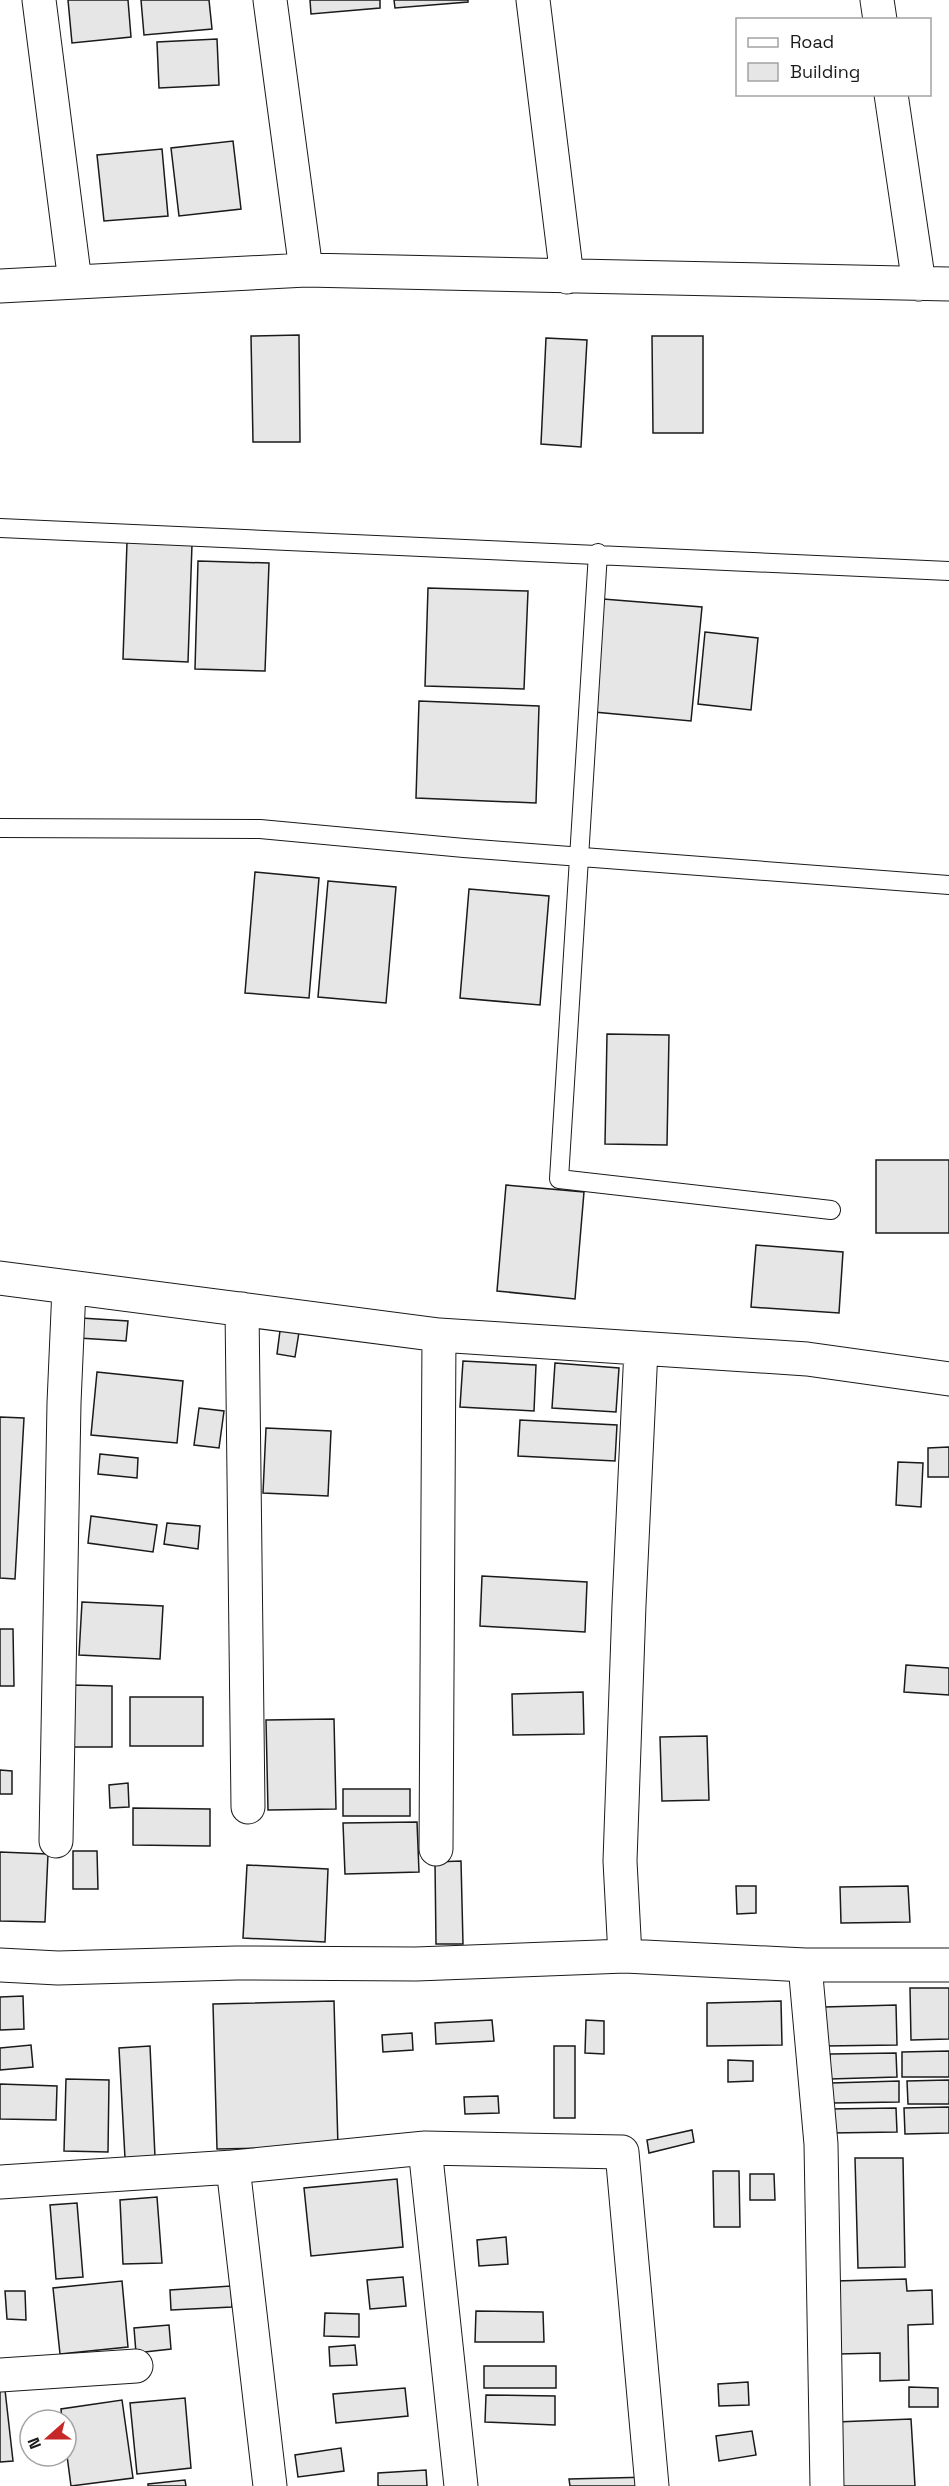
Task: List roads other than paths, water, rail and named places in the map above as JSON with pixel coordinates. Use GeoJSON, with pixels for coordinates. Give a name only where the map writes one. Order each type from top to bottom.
{"type":"FeatureCollection","features":[{"type":"Feature","properties":{"kind":"street"},"geometry":{"type":"LineString","coordinates":[[39,0],[75,282]]}},
{"type":"Feature","properties":{"kind":"street"},"geometry":{"type":"LineString","coordinates":[[270,0],[306,270]]}},
{"type":"Feature","properties":{"kind":"street"},"geometry":{"type":"LineString","coordinates":[[533,0],[567,277]]}},
{"type":"Feature","properties":{"kind":"street"},"geometry":{"type":"LineString","coordinates":[[877,0],[880,18]]}},
{"type":"Feature","properties":{"kind":"street"},"geometry":{"type":"LineString","coordinates":[[0,286],[306,270],[934,284],[891,96]]}},
{"type":"Feature","properties":{"kind":"street"},"geometry":{"type":"LineString","coordinates":[[0,1278],[439,1335],[807,1359],[949,1379]]}},
{"type":"Feature","properties":{"kind":"street"},"geometry":{"type":"LineString","coordinates":[[56,1841],[64,1403],[69,1288]]}},
{"type":"Feature","properties":{"kind":"street"},"geometry":{"type":"LineString","coordinates":[[242,1309],[248,1807]]}},
{"type":"Feature","properties":{"kind":"street"},"geometry":{"type":"LineString","coordinates":[[436,1849],[439,1335]]}},
{"type":"Feature","properties":{"kind":"street"},"geometry":{"type":"LineString","coordinates":[[625,1956],[620,1861],[641,1349]]}},
{"type":"Feature","properties":{"kind":"street"},"geometry":{"type":"LineString","coordinates":[[0,1965],[58,1968],[236,1963],[416,1964],[625,1956],[805,1965],[949,1965]]}},
{"type":"Feature","properties":{"kind":"street"},"geometry":{"type":"LineString","coordinates":[[805,1965],[821,2144],[827,2486]]}},
{"type":"Feature","properties":{"kind":"street"},"geometry":{"type":"LineString","coordinates":[[425,2148],[461,2486]]}},
{"type":"Feature","properties":{"kind":"street"},"geometry":{"type":"LineString","coordinates":[[0,2182],[233,2167],[425,2148],[622,2152],[652,2486]]}},
{"type":"Feature","properties":{"kind":"street"},"geometry":{"type":"LineString","coordinates":[[233,2167],[270,2486]]}},
{"type":"Feature","properties":{"kind":"street"},"geometry":{"type":"LineString","coordinates":[[0,2375],[136,2366]]}},
{"type":"Feature","properties":{"kind":"lane"},"geometry":{"type":"LineString","coordinates":[[0,528],[949,571]]}},
{"type":"Feature","properties":{"kind":"lane"},"geometry":{"type":"LineString","coordinates":[[598,554],[559,1179],[831,1210]]}},
{"type":"Feature","properties":{"kind":"lane"},"geometry":{"type":"LineString","coordinates":[[0,828],[260,829],[580,857],[949,885]]}}]}
